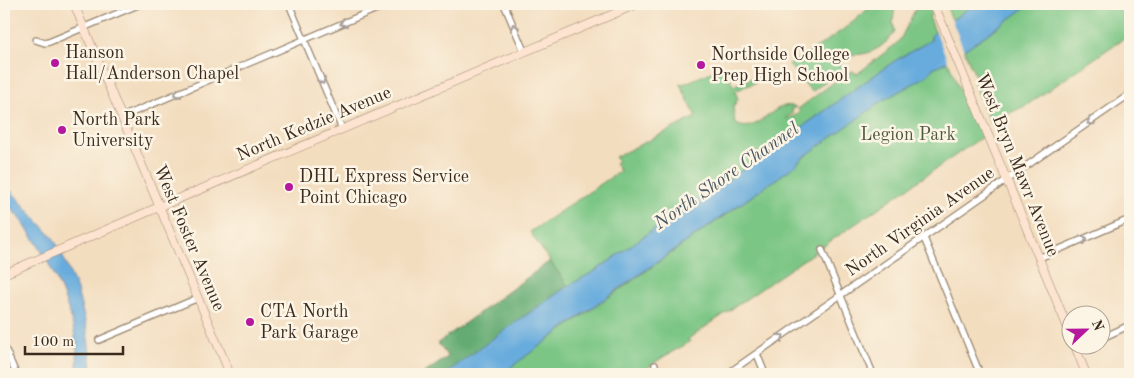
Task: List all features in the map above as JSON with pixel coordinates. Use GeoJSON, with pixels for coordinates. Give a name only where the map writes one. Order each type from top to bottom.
{"type":"FeatureCollection","features":[{"type":"Feature","properties":{"kind":"main road","name":"West Foster Avenue"},"geometry":{"type":"LineString","coordinates":[[74,4],[230,374]]}},
{"type":"Feature","properties":{"kind":"main road","name":"North Kedzie Avenue"},"geometry":{"type":"LineString","coordinates":[[4,274],[637,4]]}},
{"type":"Feature","properties":{"kind":"main road","name":"West Bryn Mawr Avenue"},"geometry":{"type":"LineString","coordinates":[[934,4],[1062,314]]}},
{"type":"Feature","properties":{"kind":"main road"},"geometry":{"type":"LineString","coordinates":[[1081,356],[1086,374]]}},
{"type":"Feature","properties":{"kind":"street"},"geometry":{"type":"LineString","coordinates":[[36,40],[45,43],[49,42],[140,4]]}},
{"type":"Feature","properties":{"kind":"street"},"geometry":{"type":"LineString","coordinates":[[289,4],[342,129]]}},
{"type":"Feature","properties":{"kind":"street"},"geometry":{"type":"LineString","coordinates":[[122,117],[388,4]]}},
{"type":"Feature","properties":{"kind":"street"},"geometry":{"type":"LineString","coordinates":[[504,4],[524,51]]}},
{"type":"Feature","properties":{"kind":"street","name":"North Virginia Avenue"},"geometry":{"type":"LineString","coordinates":[[727,374],[1130,94]]}},
{"type":"Feature","properties":{"kind":"street"},"geometry":{"type":"LineString","coordinates":[[1039,258],[1130,219]]}},
{"type":"Feature","properties":{"kind":"street"},"geometry":{"type":"LineString","coordinates":[[924,238],[980,374]]}},
{"type":"Feature","properties":{"kind":"street"},"geometry":{"type":"LineString","coordinates":[[822,250],[873,374]]}},
{"type":"Feature","properties":{"kind":"street"},"geometry":{"type":"LineString","coordinates":[[99,340],[198,298]]}},
{"type":"Feature","properties":{"kind":"street"},"geometry":{"type":"LineString","coordinates":[[1112,333],[1130,325]]}},
{"type":"Feature","properties":{"kind":"street"},"geometry":{"type":"LineString","coordinates":[[4,346],[16,374]]}},
{"type":"Feature","properties":{"kind":"street"},"geometry":{"type":"LineString","coordinates":[[757,354],[765,374]]}},
{"type":"Feature","properties":{"kind":"street"},"geometry":{"type":"LineString","coordinates":[[655,365],[658,374]]}},
{"type":"Feature","properties":{"kind":"green space"},"geometry":{"type":"Polygon","coordinates":[[[873,4],[895,5],[893,22],[895,32],[885,43],[876,49],[867,53],[848,56],[840,61],[842,68],[812,92],[789,65],[843,29],[873,4]]]}},
{"type":"Feature","properties":{"kind":"green space"},"geometry":{"type":"Polygon","coordinates":[[[918,4],[927,4],[932,14],[929,16],[935,32],[931,36],[931,40],[893,62],[721,185],[676,213],[597,270],[568,286],[462,362],[423,374],[448,357],[438,343],[550,261],[530,232],[620,171],[615,163],[618,161],[615,157],[696,117],[680,84],[725,66],[733,86],[757,76],[761,80],[735,91],[738,99],[733,107],[735,123],[742,126],[754,124],[778,108],[786,106],[796,107],[791,110],[793,113],[786,118],[793,117],[800,112],[798,109],[845,74],[853,71],[857,74],[896,44],[918,4]]]}},
{"type":"Feature","properties":{"kind":"green space"},"geometry":{"type":"Polygon","coordinates":[[[942,4],[975,4],[952,20],[946,5],[943,7],[942,4]]]}},
{"type":"Feature","properties":{"kind":"green space","name":"Legion Park"},"geometry":{"type":"Polygon","coordinates":[[[1031,4],[1130,4],[1130,34],[1027,105],[990,122],[974,83],[977,80],[964,50],[1031,4]]]}},
{"type":"Feature","properties":{"kind":"green space","name":"Legion Park"},"geometry":{"type":"Polygon","coordinates":[[[948,61],[960,91],[963,90],[982,137],[688,339],[690,342],[663,357],[639,374],[500,374],[796,165],[801,159],[885,99],[918,81],[930,73],[933,68],[948,61]]]}},
{"type":"Feature","properties":{"kind":"green space"},"geometry":{"type":"Polygon","coordinates":[[[550,261],[568,286],[445,374],[423,374],[448,357],[438,343],[550,261]]]}},
{"type":"Feature","properties":{"kind":"water"},"geometry":{"type":"Polygon","coordinates":[[[975,4],[1031,4],[948,61],[933,68],[930,73],[918,81],[885,99],[801,159],[796,165],[586,312],[503,373],[445,374],[568,286],[597,270],[676,213],[721,185],[893,62],[931,40],[931,36],[935,32],[975,4]]]}},
{"type":"Feature","properties":{"kind":"water"},"geometry":{"type":"Polygon","coordinates":[[[4,183],[54,239],[64,259],[77,290],[86,325],[93,374],[77,374],[77,347],[67,304],[40,248],[4,200],[4,183]]]}},
{"type":"Feature","properties":{"kind":"pier"},"geometry":{"type":"Polygon","coordinates":[[[951,18],[965,53],[949,64],[935,30],[951,18]]]}},
{"type":"Feature","properties":{"kind":"place","name":"Hanson Hall/Anderson Chapel"},"geometry":{"type":"Point","coordinates":[55,63]}},
{"type":"Feature","properties":{"kind":"place","name":"Northside College Prep High School"},"geometry":{"type":"Point","coordinates":[701,65]}},
{"type":"Feature","properties":{"kind":"place","name":"North Park University"},"geometry":{"type":"Point","coordinates":[62,130]}},
{"type":"Feature","properties":{"kind":"place","name":"DHL Express Service Point Chicago"},"geometry":{"type":"Point","coordinates":[289,187]}},
{"type":"Feature","properties":{"kind":"place","name":"CTA North Park Garage"},"geometry":{"type":"Point","coordinates":[250,322]}},
{"type":"Feature","properties":{"kind":"water label","name":"North Shore Channel"},"geometry":{"type":"Point","coordinates":[727,177]}}]}
